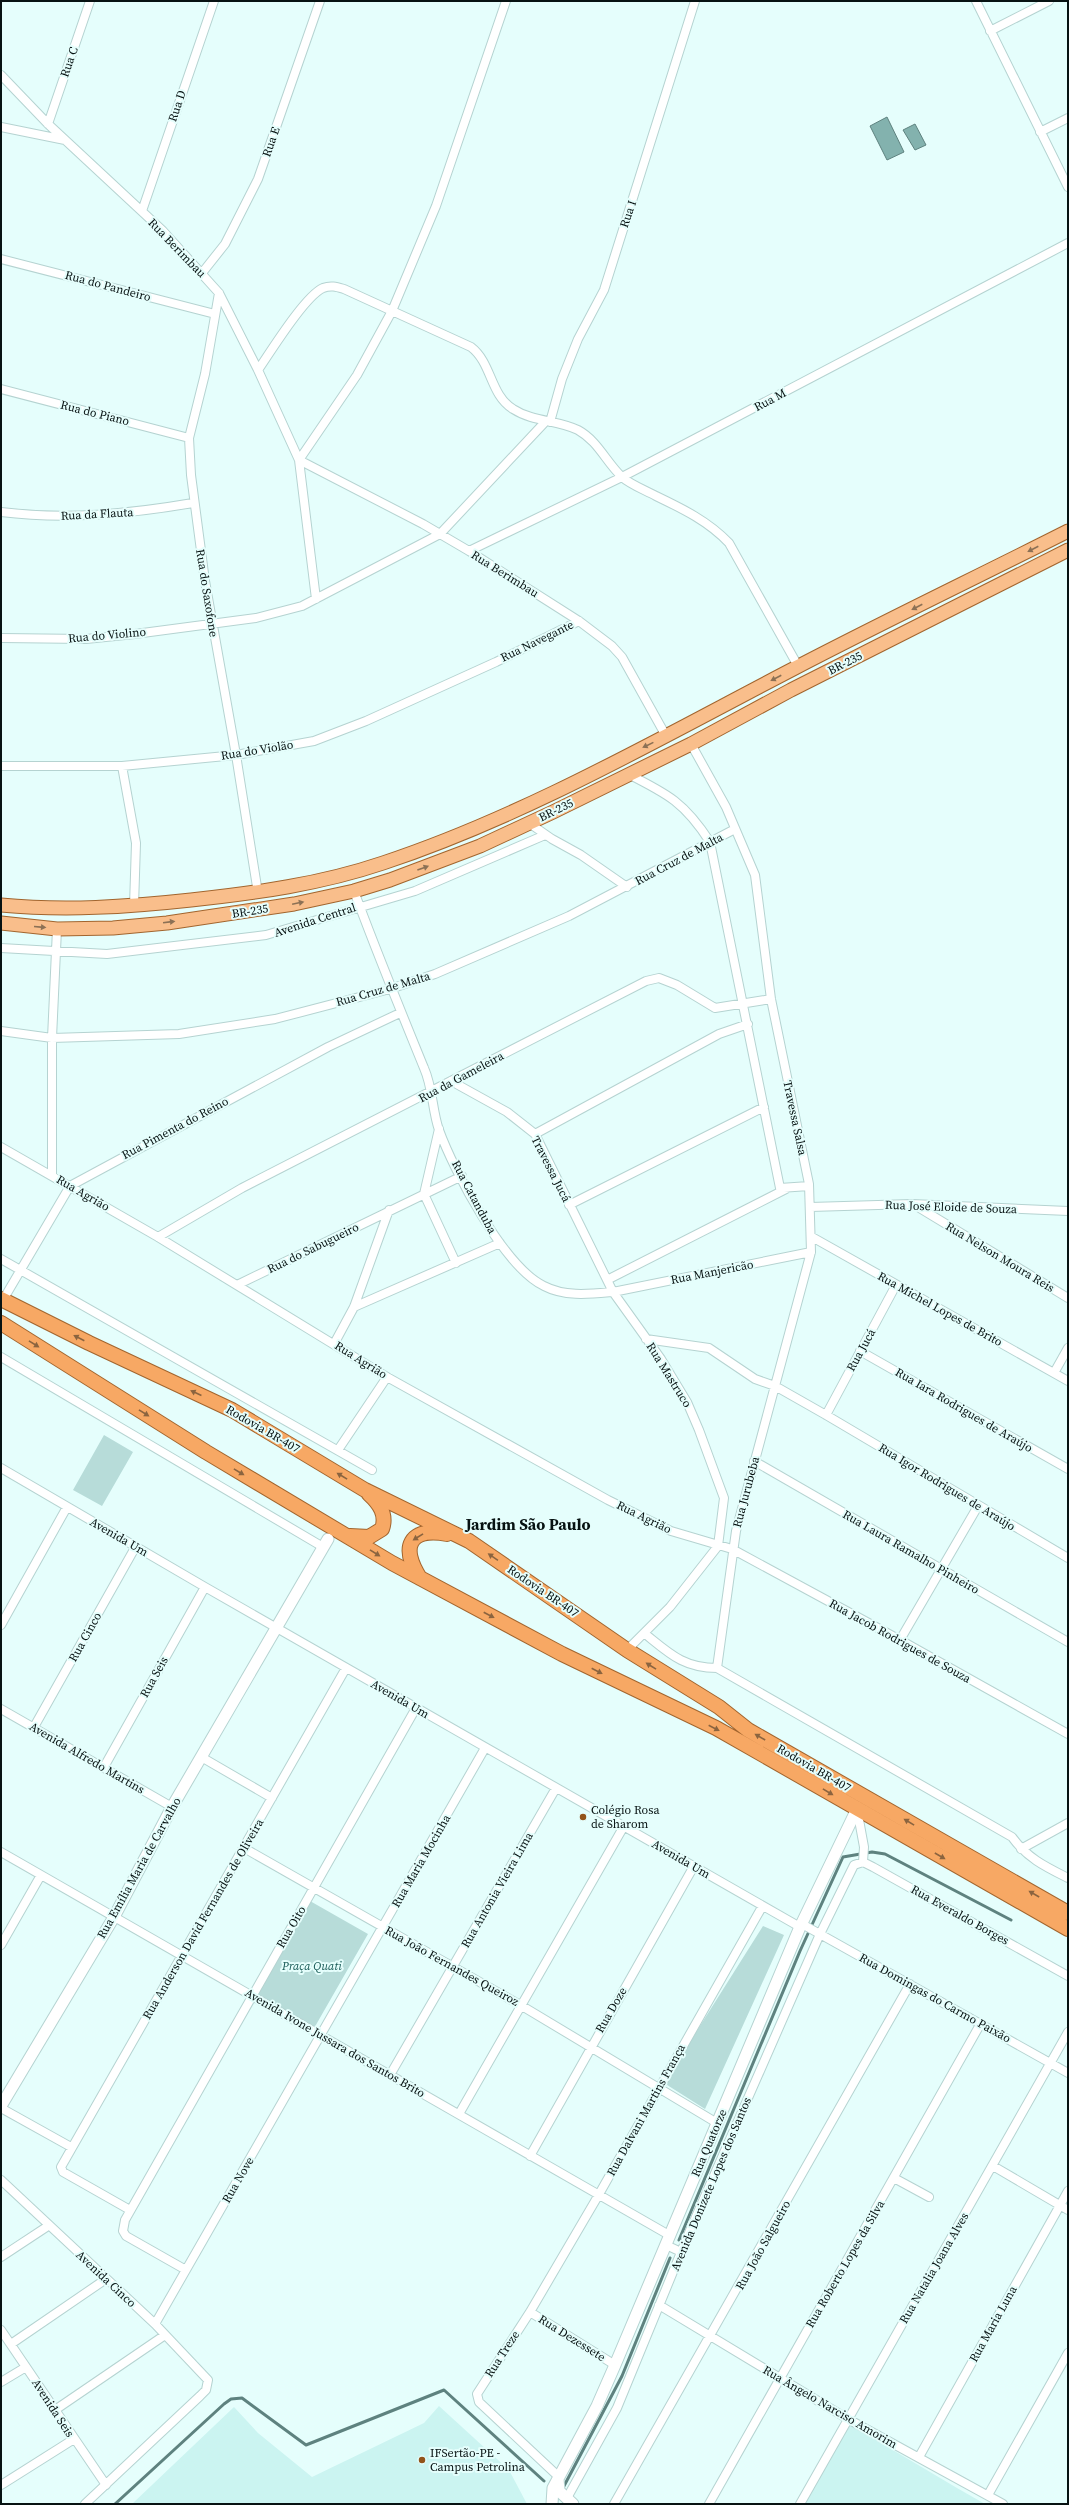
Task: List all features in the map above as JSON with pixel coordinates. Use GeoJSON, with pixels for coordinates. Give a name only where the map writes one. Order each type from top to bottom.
{"type":"FeatureCollection","features":[{"type":"Feature","properties":{"kind":"highway","name":"Rodovia BR-407"},"geometry":{"type":"LineString","coordinates":[[2,1299],[232,1410],[365,1490],[469,1541],[627,1650],[719,1708],[748,1730],[1068,1913]]}},
{"type":"Feature","properties":{"kind":"highway","name":"Rodovia BR-407"},"geometry":{"type":"LineString","coordinates":[[1,1323],[206,1452],[420,1578],[562,1654],[716,1728],[1068,1929]]}},
{"type":"Feature","properties":{"kind":"highway"},"geometry":{"type":"LineString","coordinates":[[348,1536],[369,1537],[382,1529],[385,1519],[382,1511],[378,1502],[365,1490]]}},
{"type":"Feature","properties":{"kind":"highway"},"geometry":{"type":"LineString","coordinates":[[420,1578],[411,1564],[408,1550],[415,1538],[428,1532],[435,1532],[469,1541]]}},
{"type":"Feature","properties":{"kind":"main road","name":"BR-235"},"geometry":{"type":"LineString","coordinates":[[1,906],[58,909],[134,906],[258,893],[344,875],[384,863],[533,801],[666,736],[798,666],[1068,531]]}},
{"type":"Feature","properties":{"kind":"main road","name":"BR-235"},"geometry":{"type":"LineString","coordinates":[[1,923],[57,929],[113,928],[167,923],[287,905],[354,891],[390,880],[480,846],[529,823],[691,744],[791,690],[1068,550]]}},
{"type":"Feature","properties":{"kind":"main road"},"geometry":{"type":"LineString","coordinates":[[384,863],[390,880]]}},
{"type":"Feature","properties":{"kind":"street","name":"Rua C"},"geometry":{"type":"LineString","coordinates":[[48,124],[90,1]]}},
{"type":"Feature","properties":{"kind":"street","name":"Rua D"},"geometry":{"type":"LineString","coordinates":[[142,211],[214,1]]}},
{"type":"Feature","properties":{"kind":"street","name":"Rua E"},"geometry":{"type":"LineString","coordinates":[[202,273],[232,230],[258,179],[320,1]]}},
{"type":"Feature","properties":{"kind":"street"},"geometry":{"type":"LineString","coordinates":[[299,460],[357,375],[392,311],[436,206],[506,1]]}},
{"type":"Feature","properties":{"kind":"street","name":"Rua I"},"geometry":{"type":"LineString","coordinates":[[548,421],[570,359],[604,290],[695,1]]}},
{"type":"Feature","properties":{"kind":"street"},"geometry":{"type":"LineString","coordinates":[[976,1],[1068,187]]}},
{"type":"Feature","properties":{"kind":"street"},"geometry":{"type":"LineString","coordinates":[[990,31],[1049,1]]}},
{"type":"Feature","properties":{"kind":"street","name":"Rua Berimbau"},"geometry":{"type":"LineString","coordinates":[[1,75],[48,124],[142,211],[202,273],[219,293],[258,370],[299,460],[316,599]]}},
{"type":"Feature","properties":{"kind":"street"},"geometry":{"type":"LineString","coordinates":[[1040,132],[1068,118]]}},
{"type":"Feature","properties":{"kind":"street"},"geometry":{"type":"LineString","coordinates":[[1,127],[66,140]]}},
{"type":"Feature","properties":{"kind":"street","name":"Rua M"},"geometry":{"type":"LineString","coordinates":[[469,551],[622,477],[1068,243]]}},
{"type":"Feature","properties":{"kind":"street","name":"Rua do Pandeiro"},"geometry":{"type":"LineString","coordinates":[[1,259],[215,314]]}},
{"type":"Feature","properties":{"kind":"street"},"geometry":{"type":"LineString","coordinates":[[258,370],[309,300],[325,287],[335,286],[344,289],[472,347],[482,359],[496,390],[505,403],[512,409],[532,418],[563,424],[580,431],[601,451],[622,477],[705,522],[729,543],[798,666]]}},
{"type":"Feature","properties":{"kind":"street","name":"Rua do Saxofone"},"geometry":{"type":"LineString","coordinates":[[219,293],[205,374],[189,438],[193,503],[258,893]]}},
{"type":"Feature","properties":{"kind":"street","name":"Rua do Piano"},"geometry":{"type":"LineString","coordinates":[[1,388],[189,438]]}},
{"type":"Feature","properties":{"kind":"street","name":"Rua do Violino"},"geometry":{"type":"LineString","coordinates":[[1,638],[86,639],[212,623],[281,612],[316,599],[440,534],[548,421]]}},
{"type":"Feature","properties":{"kind":"street","name":"Rua Berimbau"},"geometry":{"type":"LineString","coordinates":[[299,460],[440,534],[579,620],[612,646],[622,657],[666,736]]}},
{"type":"Feature","properties":{"kind":"street","name":"Rua da Flauta"},"geometry":{"type":"LineString","coordinates":[[1,512],[74,517],[113,514],[193,503]]}},
{"type":"Feature","properties":{"kind":"street","name":"Rua Navegante"},"geometry":{"type":"LineString","coordinates":[[496,662],[579,620]]}},
{"type":"Feature","properties":{"kind":"street","name":"Rua do Violão"},"geometry":{"type":"LineString","coordinates":[[1,766],[122,766],[236,755],[314,741],[335,734],[496,662]]}},
{"type":"Feature","properties":{"kind":"street","name":"Rua Cruz de Malta"},"geometry":{"type":"LineString","coordinates":[[691,744],[726,807],[755,875],[771,999]]}},
{"type":"Feature","properties":{"kind":"street"},"geometry":{"type":"LineString","coordinates":[[122,766],[136,843],[134,906]]}},
{"type":"Feature","properties":{"kind":"street"},"geometry":{"type":"LineString","coordinates":[[628,774],[675,800],[699,825],[710,842],[744,1003],[780,1188],[809,1186]]}},
{"type":"Feature","properties":{"kind":"street"},"geometry":{"type":"LineString","coordinates":[[529,823],[545,835],[581,855],[627,887]]}},
{"type":"Feature","properties":{"kind":"street","name":"Rua Cruz de Malta"},"geometry":{"type":"LineString","coordinates":[[1,1031],[52,1038],[179,1034],[226,1028],[275,1019],[390,989],[435,974],[569,916],[627,887],[735,829]]}},
{"type":"Feature","properties":{"kind":"street","name":"Avenida Central"},"geometry":{"type":"LineString","coordinates":[[1,948],[107,954],[266,935],[314,923],[359,906],[415,890],[545,835]]}},
{"type":"Feature","properties":{"kind":"street"},"geometry":{"type":"LineString","coordinates":[[354,891],[390,989],[425,1069],[431,1093]]}},
{"type":"Feature","properties":{"kind":"street"},"geometry":{"type":"LineString","coordinates":[[52,1176],[52,1038],[57,929]]}},
{"type":"Feature","properties":{"kind":"street","name":"Rua da Gameleira"},"geometry":{"type":"LineString","coordinates":[[158,1237],[242,1188],[431,1093],[451,1081],[646,981],[659,978],[677,985],[715,1008],[771,999]]}},
{"type":"Feature","properties":{"kind":"street","name":"Travessa Salsa"},"geometry":{"type":"LineString","coordinates":[[771,999],[809,1186],[812,1237]]}},
{"type":"Feature","properties":{"kind":"street","name":"Rua Pimenta do Reino"},"geometry":{"type":"LineString","coordinates":[[70,1186],[321,1051],[400,1013]]}},
{"type":"Feature","properties":{"kind":"street"},"geometry":{"type":"LineString","coordinates":[[535,1134],[719,1034],[748,1024]]}},
{"type":"Feature","properties":{"kind":"street","name":"Travessa Jucá"},"geometry":{"type":"LineString","coordinates":[[451,1081],[506,1112],[535,1134],[613,1292],[646,1339]]}},
{"type":"Feature","properties":{"kind":"street","name":"Rua Catanduba"},"geometry":{"type":"LineString","coordinates":[[431,1093],[439,1129],[481,1214],[500,1243],[532,1278],[544,1286],[565,1293],[582,1294],[613,1292]]}},
{"type":"Feature","properties":{"kind":"street"},"geometry":{"type":"LineString","coordinates":[[569,1205],[764,1107]]}},
{"type":"Feature","properties":{"kind":"street"},"geometry":{"type":"LineString","coordinates":[[439,1129],[424,1194],[456,1263]]}},
{"type":"Feature","properties":{"kind":"street","name":"Rua Agrião"},"geometry":{"type":"LineString","coordinates":[[1,1147],[158,1237],[387,1377],[608,1500],[671,1531],[732,1549]]}},
{"type":"Feature","properties":{"kind":"street","name":"Rua do Sabugueiro"},"geometry":{"type":"LineString","coordinates":[[237,1285],[389,1210],[462,1176]]}},
{"type":"Feature","properties":{"kind":"street"},"geometry":{"type":"LineString","coordinates":[[2,1299],[70,1186]]}},
{"type":"Feature","properties":{"kind":"street"},"geometry":{"type":"LineString","coordinates":[[607,1280],[788,1188]]}},
{"type":"Feature","properties":{"kind":"street","name":"Rua José Eloide de Souza"},"geometry":{"type":"LineString","coordinates":[[810,1207],[912,1204],[1068,1211]]}},
{"type":"Feature","properties":{"kind":"street","name":"Rua Nelson Moura Reis"},"geometry":{"type":"LineString","coordinates":[[912,1204],[1068,1298]]}},
{"type":"Feature","properties":{"kind":"street"},"geometry":{"type":"LineString","coordinates":[[334,1344],[354,1307],[389,1210]]}},
{"type":"Feature","properties":{"kind":"street","name":"Rua Jurubeba"},"geometry":{"type":"LineString","coordinates":[[717,1668],[729,1590],[732,1549],[754,1461],[811,1252],[812,1237]]}},
{"type":"Feature","properties":{"kind":"street","name":"Rua Michel Lopes de Brito"},"geometry":{"type":"LineString","coordinates":[[812,1237],[1068,1381]]}},
{"type":"Feature","properties":{"kind":"street"},"geometry":{"type":"LineString","coordinates":[[354,1307],[500,1243]]}},
{"type":"Feature","properties":{"kind":"street","name":"Rua Manjericão"},"geometry":{"type":"LineString","coordinates":[[613,1292],[811,1252]]}},
{"type":"Feature","properties":{"kind":"street"},"geometry":{"type":"LineString","coordinates":[[1,1259],[372,1470]]}},
{"type":"Feature","properties":{"kind":"street","name":"Rua Jucá"},"geometry":{"type":"LineString","coordinates":[[826,1415],[896,1285]]}},
{"type":"Feature","properties":{"kind":"street","name":"Rua Mastruco"},"geometry":{"type":"LineString","coordinates":[[646,1339],[709,1348],[755,1379],[775,1386],[826,1415]]}},
{"type":"Feature","properties":{"kind":"street","name":"Rua Mastruco"},"geometry":{"type":"LineString","coordinates":[[646,1339],[687,1402],[714,1469],[724,1498],[718,1546]]}},
{"type":"Feature","properties":{"kind":"street"},"geometry":{"type":"LineString","coordinates":[[1054,1373],[1068,1348]]}},
{"type":"Feature","properties":{"kind":"street","name":"Rua Iara Rodrigues de Araújo"},"geometry":{"type":"LineString","coordinates":[[860,1351],[1068,1470]]}},
{"type":"Feature","properties":{"kind":"street"},"geometry":{"type":"LineString","coordinates":[[1,1357],[326,1543]]}},
{"type":"Feature","properties":{"kind":"street"},"geometry":{"type":"LineString","coordinates":[[338,1450],[387,1377]]}},
{"type":"Feature","properties":{"kind":"street","name":"Rua Igor Rodrigues de Araújo"},"geometry":{"type":"LineString","coordinates":[[826,1415],[1068,1558]]}},
{"type":"Feature","properties":{"kind":"street","name":"Rua Laura Ramalho Pinheiro"},"geometry":{"type":"LineString","coordinates":[[754,1461],[1068,1642]]}},
{"type":"Feature","properties":{"kind":"street","name":"Avenida Um"},"geometry":{"type":"LineString","coordinates":[[1,1468],[204,1587],[694,1866],[762,1907],[801,1926]]}},
{"type":"Feature","properties":{"kind":"street"},"geometry":{"type":"LineString","coordinates":[[900,1640],[978,1506]]}},
{"type":"Feature","properties":{"kind":"street"},"geometry":{"type":"LineString","coordinates":[[1,1625],[67,1507]]}},
{"type":"Feature","properties":{"kind":"street","name":"Rua Emília Maria de Carvalho"},"geometry":{"type":"LineString","coordinates":[[1,2107],[4,2095],[114,1917],[172,1807],[202,1758],[326,1543]]}},
{"type":"Feature","properties":{"kind":"street","name":"Rua Cinco"},"geometry":{"type":"LineString","coordinates":[[34,1727],[136,1546]]}},
{"type":"Feature","properties":{"kind":"street"},"geometry":{"type":"LineString","coordinates":[[627,1650],[670,1607],[718,1546]]}},
{"type":"Feature","properties":{"kind":"street","name":"Rua Jacob Rodrigues de Souza"},"geometry":{"type":"LineString","coordinates":[[732,1549],[900,1640],[1068,1734]]}},
{"type":"Feature","properties":{"kind":"street","name":"Rua Seis"},"geometry":{"type":"LineString","coordinates":[[104,1767],[204,1587]]}},
{"type":"Feature","properties":{"kind":"street"},"geometry":{"type":"LineString","coordinates":[[644,1633],[678,1661],[700,1668],[717,1668],[1012,1837],[1021,1850],[1037,1863],[1068,1878]]}},
{"type":"Feature","properties":{"kind":"street","name":"Rua Anderson David Fernandes de Oliveira"},"geometry":{"type":"LineString","coordinates":[[130,2210],[61,2168],[71,2147],[184,1956],[346,1668]]}},
{"type":"Feature","properties":{"kind":"street","name":"Rua Oito"},"geometry":{"type":"LineString","coordinates":[[186,2270],[126,2236],[123,2230],[130,2210],[251,1995],[416,1708]]}},
{"type":"Feature","properties":{"kind":"street","name":"Avenida Alfredo Martins"},"geometry":{"type":"LineString","coordinates":[[1,1709],[172,1807]]}},
{"type":"Feature","properties":{"kind":"street","name":"Rua Maria Mocinha"},"geometry":{"type":"LineString","coordinates":[[321,2035],[485,1748]]}},
{"type":"Feature","properties":{"kind":"street"},"geometry":{"type":"LineString","coordinates":[[202,1758],[272,1798]]}},
{"type":"Feature","properties":{"kind":"street","name":"Rua Antonia Vieira Lima"},"geometry":{"type":"LineString","coordinates":[[390,2075],[556,1788]]}},
{"type":"Feature","properties":{"kind":"street"},"geometry":{"type":"LineString","coordinates":[[857,1809],[864,1847],[863,1862]]}},
{"type":"Feature","properties":{"kind":"street","name":"Rua Quatorze"},"geometry":{"type":"LineString","coordinates":[[552,2504],[553,2488],[596,2406],[615,2365],[801,1926],[857,1809]]}},
{"type":"Feature","properties":{"kind":"street"},"geometry":{"type":"LineString","coordinates":[[1021,1850],[1068,1823]]}},
{"type":"Feature","properties":{"kind":"street"},"geometry":{"type":"LineString","coordinates":[[459,2114],[624,1826]]}},
{"type":"Feature","properties":{"kind":"street","name":"Rua João Fernandes Queiroz"},"geometry":{"type":"LineString","coordinates":[[244,1848],[591,2046],[717,2123]]}},
{"type":"Feature","properties":{"kind":"street","name":"Avenida Ivone Jussara dos Santos Brito"},"geometry":{"type":"LineString","coordinates":[[1,1852],[459,2114],[598,2196],[668,2240],[681,2252]]}},
{"type":"Feature","properties":{"kind":"street","name":"Avenida Donizete Lopes dos Santos"},"geometry":{"type":"LineString","coordinates":[[570,2501],[617,2408],[681,2252],[820,1934],[851,1868],[863,1862]]}},
{"type":"Feature","properties":{"kind":"street","name":"Rua Everaldo Borges"},"geometry":{"type":"LineString","coordinates":[[863,1862],[1068,1976]]}},
{"type":"Feature","properties":{"kind":"street","name":"Rua Doze"},"geometry":{"type":"LineString","coordinates":[[530,2156],[694,1866]]}},
{"type":"Feature","properties":{"kind":"street"},"geometry":{"type":"LineString","coordinates":[[1,1946],[41,1875]]}},
{"type":"Feature","properties":{"kind":"street","name":"Rua Dalvani Martins França"},"geometry":{"type":"LineString","coordinates":[[530,2312],[598,2196],[762,1907]]}},
{"type":"Feature","properties":{"kind":"street","name":"Rua Domingas do Carmo Paixão"},"geometry":{"type":"LineString","coordinates":[[801,1926],[820,1934],[1068,2073]]}},
{"type":"Feature","properties":{"kind":"street","name":"Rua João Salgueiro"},"geometry":{"type":"LineString","coordinates":[[614,2504],[711,2337],[910,1984]]}},
{"type":"Feature","properties":{"kind":"street","name":"Rua Roberto Lopes da Silva"},"geometry":{"type":"LineString","coordinates":[[709,2504],[981,2023]]}},
{"type":"Feature","properties":{"kind":"street","name":"Rua Natalia Joana Alves"},"geometry":{"type":"LineString","coordinates":[[800,2504],[1068,2032]]}},
{"type":"Feature","properties":{"kind":"street","name":"Rua Nove"},"geometry":{"type":"LineString","coordinates":[[155,2324],[321,2035]]}},
{"type":"Feature","properties":{"kind":"street"},"geometry":{"type":"LineString","coordinates":[[1,2107],[71,2147]]}},
{"type":"Feature","properties":{"kind":"street"},"geometry":{"type":"LineString","coordinates":[[993,2166],[1068,2210]]}},
{"type":"Feature","properties":{"kind":"street"},"geometry":{"type":"LineString","coordinates":[[894,2178],[929,2196]]}},
{"type":"Feature","properties":{"kind":"street","name":"Avenida Cinco"},"geometry":{"type":"LineString","coordinates":[[1,2180],[48,2226],[155,2324],[208,2380],[206,2390],[106,2485]]}},
{"type":"Feature","properties":{"kind":"street","name":"Rua Maria Luna"},"geometry":{"type":"LineString","coordinates":[[919,2457],[1068,2190]]}},
{"type":"Feature","properties":{"kind":"street"},"geometry":{"type":"LineString","coordinates":[[1,2257],[48,2226]]}},
{"type":"Feature","properties":{"kind":"street"},"geometry":{"type":"LineString","coordinates":[[11,2344],[106,2279]]}},
{"type":"Feature","properties":{"kind":"street","name":"Rua Ângelo Narciso Amorim"},"geometry":{"type":"LineString","coordinates":[[659,2305],[848,2419],[1003,2504]]}},
{"type":"Feature","properties":{"kind":"street","name":"Rua Dezessete"},"geometry":{"type":"LineString","coordinates":[[530,2312],[615,2365]]}},
{"type":"Feature","properties":{"kind":"street","name":"Rua Treze"},"geometry":{"type":"LineString","coordinates":[[530,2312],[476,2398],[559,2477]]}},
{"type":"Feature","properties":{"kind":"street","name":"Avenida Seis"},"geometry":{"type":"LineString","coordinates":[[1,2330],[106,2485]]}},
{"type":"Feature","properties":{"kind":"street"},"geometry":{"type":"LineString","coordinates":[[56,2410],[166,2335]]}},
{"type":"Feature","properties":{"kind":"street"},"geometry":{"type":"LineString","coordinates":[[988,2495],[1068,2353]]}},
{"type":"Feature","properties":{"kind":"street"},"geometry":{"type":"LineString","coordinates":[[1,2382],[26,2367]]}},
{"type":"Feature","properties":{"kind":"street"},"geometry":{"type":"LineString","coordinates":[[1,2485],[74,2439]]}},
{"type":"Feature","properties":{"kind":"street"},"geometry":{"type":"LineString","coordinates":[[559,2477],[557,2488],[570,2501]]}},
{"type":"Feature","properties":{"kind":"street"},"geometry":{"type":"LineString","coordinates":[[85,2504],[106,2485]]}},
{"type":"Feature","properties":{"kind":"shaded area"},"geometry":{"type":"Polygon","coordinates":[[[887,117],[904,152],[887,160],[870,126],[887,117]]]}},
{"type":"Feature","properties":{"kind":"shaded area"},"geometry":{"type":"Polygon","coordinates":[[[915,124],[926,145],[915,150],[903,130],[915,124]]]}},
{"type":"Feature","properties":{"kind":"shaded area","name":"IFSertão-PE - Campus Petrolina"},"geometry":{"type":"Polygon","coordinates":[[[439,2406],[509,2470],[527,2504],[132,2504],[234,2407],[258,2433],[312,2477],[424,2423],[439,2406]]]}},
{"type":"Feature","properties":{"kind":"shaded area"},"geometry":{"type":"Polygon","coordinates":[[[849,2424],[957,2488],[985,2504],[803,2504],[849,2424]]]}},
{"type":"Feature","properties":{"kind":"green space"},"geometry":{"type":"Polygon","coordinates":[[[104,1435],[133,1452],[102,1506],[73,1490],[104,1435]]]}},
{"type":"Feature","properties":{"kind":"green space","name":"Praça Quati"},"geometry":{"type":"Polygon","coordinates":[[[310,1901],[368,1934],[313,2030],[255,1997],[310,1901]]]}},
{"type":"Feature","properties":{"kind":"green space"},"geometry":{"type":"Polygon","coordinates":[[[763,1926],[784,1935],[705,2109],[664,2083],[763,1926]]]}},
{"type":"Feature","properties":{"kind":"waterway"},"geometry":{"type":"LineString","coordinates":[[679,2240],[800,1951],[843,1857],[872,1852],[885,1854],[1011,1920]]}},
{"type":"Feature","properties":{"kind":"waterway"},"geometry":{"type":"LineString","coordinates":[[564,2486],[622,2376],[670,2258]]}},
{"type":"Feature","properties":{"kind":"waterway"},"geometry":{"type":"LineString","coordinates":[[115,2504],[224,2404],[231,2399],[242,2398],[306,2445],[444,2390],[544,2481]]}},
{"type":"Feature","properties":{"kind":"place","name":"Colégio Rosa de Sharom"},"geometry":{"type":"Point","coordinates":[583,1817]}},
{"type":"Feature","properties":{"kind":"place","name":"IFSertão-PE - Campus Petrolina"},"geometry":{"type":"Point","coordinates":[422,2460]}},
{"type":"Feature","properties":{"kind":"district","name":"Jardim São Paulo"},"geometry":{"type":"Point","coordinates":[528,1524]}}]}
